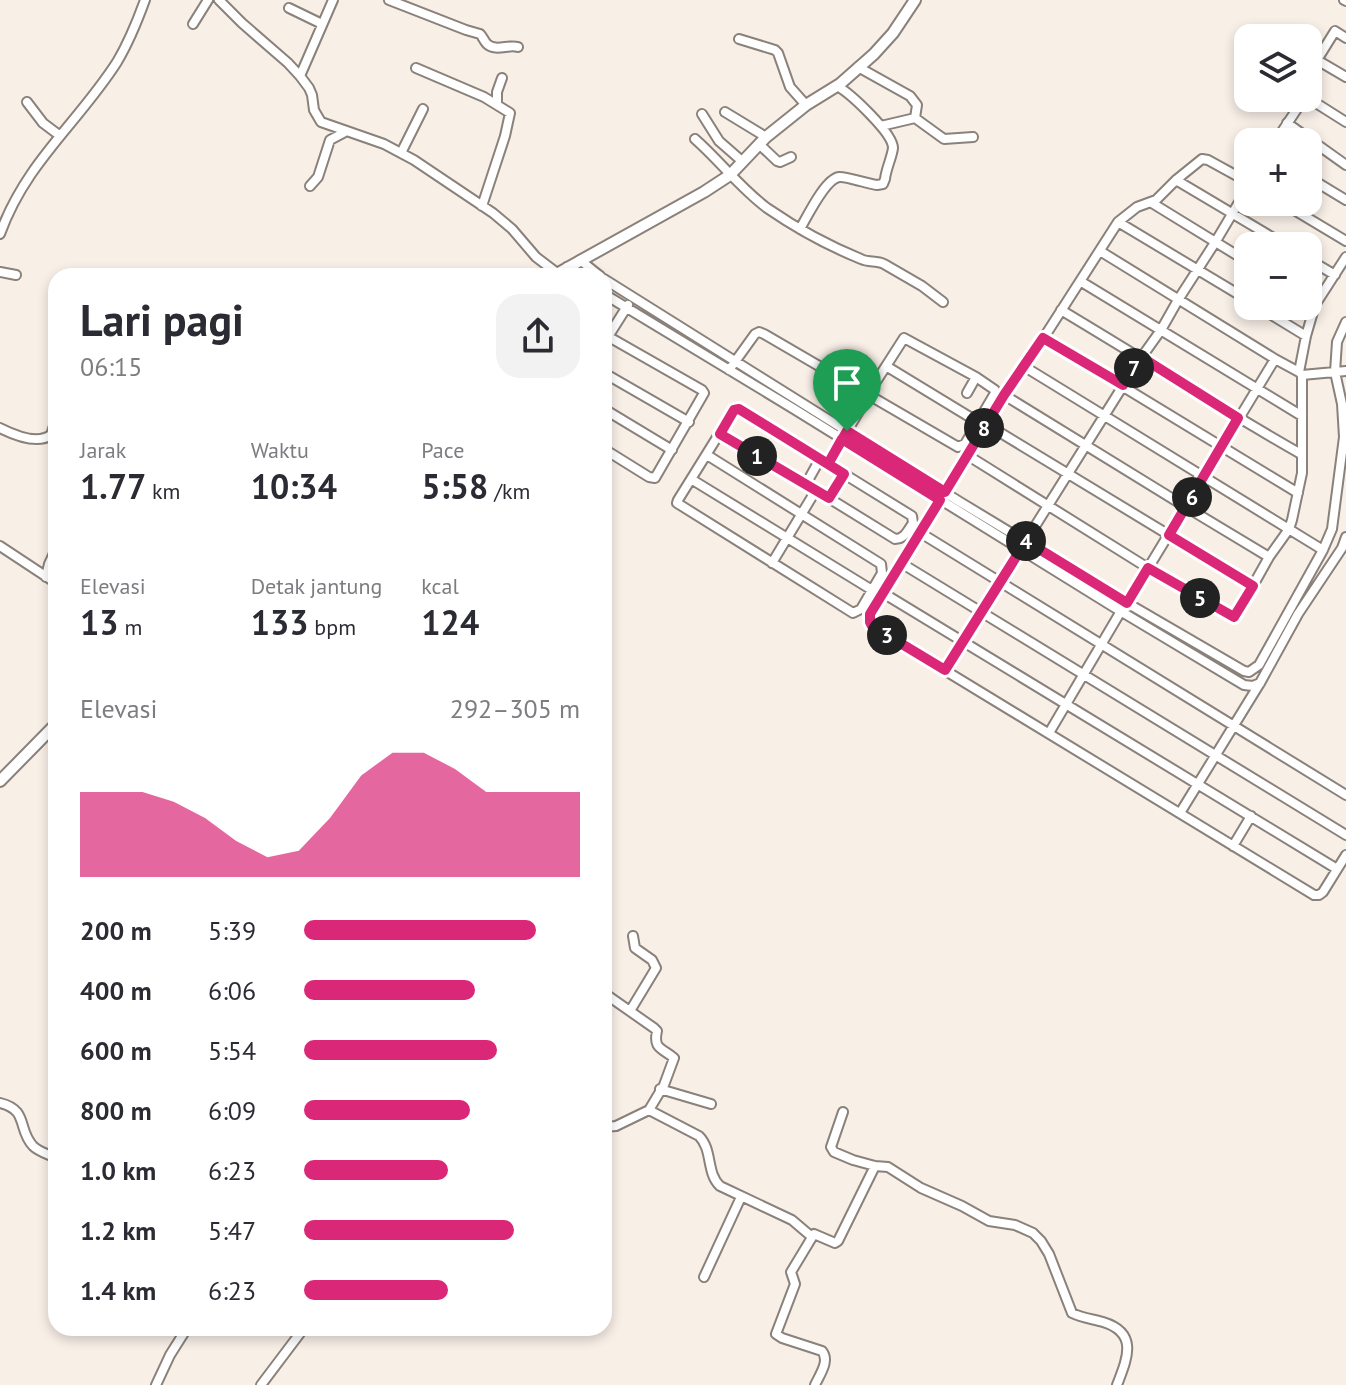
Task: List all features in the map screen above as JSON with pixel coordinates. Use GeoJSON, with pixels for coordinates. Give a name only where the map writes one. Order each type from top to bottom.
{"type":"FeatureCollection","features":[{"type":"Feature","properties":{"kind":"main road"},"geometry":{"type":"LineString","coordinates":[[566,268],[730,175],[762,140],[806,105],[837,86],[874,54],[893,33],[915,0]]}},
{"type":"Feature","properties":{"kind":"main road"},"geometry":{"type":"LineString","coordinates":[[1,777],[48,732]]}},
{"type":"Feature","properties":{"kind":"street"},"geometry":{"type":"LineString","coordinates":[[0,234],[24,182],[117,61],[131,37],[145,0]]}},
{"type":"Feature","properties":{"kind":"street"},"geometry":{"type":"LineString","coordinates":[[193,24],[208,0]]}},
{"type":"Feature","properties":{"kind":"street"},"geometry":{"type":"LineString","coordinates":[[219,0],[300,76],[312,95],[318,118],[326,124],[401,153],[508,225],[531,251],[554,268]]}},
{"type":"Feature","properties":{"kind":"street"},"geometry":{"type":"LineString","coordinates":[[300,76],[333,0]]}},
{"type":"Feature","properties":{"kind":"street"},"geometry":{"type":"LineString","coordinates":[[389,0],[480,34],[486,43],[496,48],[518,47]]}},
{"type":"Feature","properties":{"kind":"street"},"geometry":{"type":"LineString","coordinates":[[289,8],[322,24]]}},
{"type":"Feature","properties":{"kind":"street"},"geometry":{"type":"LineString","coordinates":[[1346,38],[1335,31],[1317,60],[1346,77]]}},
{"type":"Feature","properties":{"kind":"street"},"geometry":{"type":"LineString","coordinates":[[739,39],[775,50],[790,87],[806,105]]}},
{"type":"Feature","properties":{"kind":"street"},"geometry":{"type":"LineString","coordinates":[[858,67],[910,96],[917,105],[915,118]]}},
{"type":"Feature","properties":{"kind":"street"},"geometry":{"type":"LineString","coordinates":[[416,68],[509,111],[505,136],[482,206]]}},
{"type":"Feature","properties":{"kind":"street"},"geometry":{"type":"LineString","coordinates":[[497,104],[502,78]]}},
{"type":"Feature","properties":{"kind":"street"},"geometry":{"type":"LineString","coordinates":[[800,229],[817,199],[834,179],[877,185],[884,182],[893,147],[889,136],[853,96],[837,86]]}},
{"type":"Feature","properties":{"kind":"street"},"geometry":{"type":"LineString","coordinates":[[27,102],[43,123],[59,135]]}},
{"type":"Feature","properties":{"kind":"street"},"geometry":{"type":"LineString","coordinates":[[1322,107],[1346,122]]}},
{"type":"Feature","properties":{"kind":"street"},"geometry":{"type":"LineString","coordinates":[[401,153],[423,109]]}},
{"type":"Feature","properties":{"kind":"street"},"geometry":{"type":"LineString","coordinates":[[725,112],[762,140],[777,161],[791,157]]}},
{"type":"Feature","properties":{"kind":"street"},"geometry":{"type":"LineString","coordinates":[[1284,128],[1295,112]]}},
{"type":"Feature","properties":{"kind":"street"},"geometry":{"type":"LineString","coordinates":[[702,114],[719,141],[743,162]]}},
{"type":"Feature","properties":{"kind":"street"},"geometry":{"type":"LineString","coordinates":[[881,126],[915,118],[944,139],[973,137]]}},
{"type":"Feature","properties":{"kind":"street"},"geometry":{"type":"LineString","coordinates":[[1287,123],[1346,165]]}},
{"type":"Feature","properties":{"kind":"street"},"geometry":{"type":"LineString","coordinates":[[310,186],[318,177],[330,140],[346,132]]}},
{"type":"Feature","properties":{"kind":"street"},"geometry":{"type":"LineString","coordinates":[[695,139],[767,208],[800,229],[863,261],[879,261],[943,302]]}},
{"type":"Feature","properties":{"kind":"street"},"geometry":{"type":"LineString","coordinates":[[729,370],[759,332],[958,447],[965,444],[1025,367],[1118,222],[1137,207],[1152,203],[1202,159],[1234,176]]}},
{"type":"Feature","properties":{"kind":"street"},"geometry":{"type":"LineString","coordinates":[[1176,180],[1264,232]]}},
{"type":"Feature","properties":{"kind":"street"},"geometry":{"type":"LineString","coordinates":[[1322,185],[1346,200]]}},
{"type":"Feature","properties":{"kind":"street"},"geometry":{"type":"LineString","coordinates":[[1152,203],[1234,253]]}},
{"type":"Feature","properties":{"kind":"street"},"geometry":{"type":"LineString","coordinates":[[945,670],[1233,213]]}},
{"type":"Feature","properties":{"kind":"street"},"geometry":{"type":"LineString","coordinates":[[1304,216],[1346,241]]}},
{"type":"Feature","properties":{"kind":"street"},"geometry":{"type":"LineString","coordinates":[[1118,222],[1234,291]]}},
{"type":"Feature","properties":{"kind":"street"},"geometry":{"type":"LineString","coordinates":[[1100,251],[1300,374],[1346,371]]}},
{"type":"Feature","properties":{"kind":"street"},"geometry":{"type":"LineString","coordinates":[[1322,290],[1346,257]]}},
{"type":"Feature","properties":{"kind":"street"},"geometry":{"type":"LineString","coordinates":[[580,260],[590,268]]}},
{"type":"Feature","properties":{"kind":"street"},"geometry":{"type":"LineString","coordinates":[[1322,267],[1335,275]]}},
{"type":"Feature","properties":{"kind":"street"},"geometry":{"type":"LineString","coordinates":[[0,272],[16,275]]}},
{"type":"Feature","properties":{"kind":"street"},"geometry":{"type":"LineString","coordinates":[[1080,281],[1302,416]]}},
{"type":"Feature","properties":{"kind":"street"},"geometry":{"type":"LineString","coordinates":[[612,284],[735,361],[844,435]]}},
{"type":"Feature","properties":{"kind":"street"},"geometry":{"type":"LineString","coordinates":[[612,331],[632,297]]}},
{"type":"Feature","properties":{"kind":"street"},"geometry":{"type":"LineString","coordinates":[[612,299],[844,435],[943,496],[1021,550],[1244,685],[1260,683]]}},
{"type":"Feature","properties":{"kind":"street"},"geometry":{"type":"LineString","coordinates":[[1061,310],[1301,454]]}},
{"type":"Feature","properties":{"kind":"street"},"geometry":{"type":"LineString","coordinates":[[1280,320],[1306,336]]}},
{"type":"Feature","properties":{"kind":"street"},"geometry":{"type":"LineString","coordinates":[[967,455],[1148,568],[1234,617],[1289,529],[1302,473],[1300,374],[1309,320]]}},
{"type":"Feature","properties":{"kind":"street"},"geometry":{"type":"LineString","coordinates":[[943,496],[1026,541],[1236,669],[1249,672],[1259,665],[1332,529],[1344,437],[1342,404],[1335,372],[1337,342],[1346,322]]}},
{"type":"Feature","properties":{"kind":"street"},"geometry":{"type":"LineString","coordinates":[[806,484],[844,435],[904,338],[994,388],[995,393],[967,455],[870,614],[872,626],[1314,895],[1323,892],[1346,855]]}},
{"type":"Feature","properties":{"kind":"street"},"geometry":{"type":"LineString","coordinates":[[1043,338],[1298,493]]}},
{"type":"Feature","properties":{"kind":"street"},"geometry":{"type":"LineString","coordinates":[[612,343],[702,390],[704,396],[655,478],[612,454]]}},
{"type":"Feature","properties":{"kind":"street"},"geometry":{"type":"LineString","coordinates":[[1127,603],[1275,359]]}},
{"type":"Feature","properties":{"kind":"street"},"geometry":{"type":"LineString","coordinates":[[886,366],[1068,472],[1253,586]]}},
{"type":"Feature","properties":{"kind":"street"},"geometry":{"type":"LineString","coordinates":[[1025,367],[1323,550]]}},
{"type":"Feature","properties":{"kind":"street"},"geometry":{"type":"LineString","coordinates":[[967,393],[976,377]]}},
{"type":"Feature","properties":{"kind":"street"},"geometry":{"type":"LineString","coordinates":[[612,378],[689,422]]}},
{"type":"Feature","properties":{"kind":"street"},"geometry":{"type":"LineString","coordinates":[[1004,395],[1269,557]]}},
{"type":"Feature","properties":{"kind":"street"},"geometry":{"type":"LineString","coordinates":[[707,455],[881,564],[882,573],[861,609],[853,613],[678,504],[678,500],[734,410],[739,409],[912,516],[913,523],[904,537],[895,539],[720,434]]}},
{"type":"Feature","properties":{"kind":"street"},"geometry":{"type":"LineString","coordinates":[[612,414],[672,450]]}},
{"type":"Feature","properties":{"kind":"street"},"geometry":{"type":"LineString","coordinates":[[0,428],[33,439],[48,439]]}},
{"type":"Feature","properties":{"kind":"street"},"geometry":{"type":"LineString","coordinates":[[829,498],[844,474]]}},
{"type":"Feature","properties":{"kind":"street"},"geometry":{"type":"LineString","coordinates":[[691,479],[872,590]]}},
{"type":"Feature","properties":{"kind":"street"},"geometry":{"type":"LineString","coordinates":[[772,563],[816,490]]}},
{"type":"Feature","properties":{"kind":"street"},"geometry":{"type":"LineString","coordinates":[[919,532],[1346,795]]}},
{"type":"Feature","properties":{"kind":"street"},"geometry":{"type":"LineString","coordinates":[[1180,813],[1346,537]]}},
{"type":"Feature","properties":{"kind":"street"},"geometry":{"type":"LineString","coordinates":[[0,546],[46,577],[48,568]]}},
{"type":"Feature","properties":{"kind":"street"},"geometry":{"type":"LineString","coordinates":[[901,563],[1346,835]]}},
{"type":"Feature","properties":{"kind":"street"},"geometry":{"type":"LineString","coordinates":[[883,593],[1337,869]]}},
{"type":"Feature","properties":{"kind":"street"},"geometry":{"type":"LineString","coordinates":[[1049,733],[1121,611]]}},
{"type":"Feature","properties":{"kind":"street"},"geometry":{"type":"LineString","coordinates":[[1233,846],[1251,816]]}},
{"type":"Feature","properties":{"kind":"street"},"geometry":{"type":"LineString","coordinates":[[630,1011],[656,968],[648,957],[635,948],[633,936]]}},
{"type":"Feature","properties":{"kind":"street"},"geometry":{"type":"LineString","coordinates":[[612,999],[654,1028],[657,1031],[655,1043],[674,1058],[664,1085],[649,1110],[612,1126]]}},
{"type":"Feature","properties":{"kind":"street"},"geometry":{"type":"LineString","coordinates":[[660,1089],[711,1104]]}},
{"type":"Feature","properties":{"kind":"street"},"geometry":{"type":"LineString","coordinates":[[0,1103],[18,1112],[33,1145],[48,1153]]}},
{"type":"Feature","properties":{"kind":"street"},"geometry":{"type":"LineString","coordinates":[[649,1110],[699,1136],[707,1146],[715,1181],[720,1186],[792,1220],[812,1237]]}},
{"type":"Feature","properties":{"kind":"street"},"geometry":{"type":"LineString","coordinates":[[843,1112],[832,1149],[853,1160],[888,1167],[921,1188],[989,1221],[1015,1225],[1033,1233],[1049,1254],[1072,1313],[1106,1323],[1121,1333],[1126,1341],[1129,1349],[1117,1385]]}},
{"type":"Feature","properties":{"kind":"street"},"geometry":{"type":"LineString","coordinates":[[815,1385],[825,1362],[822,1351],[776,1334],[795,1284],[791,1272],[814,1234],[835,1243],[838,1241],[875,1166]]}},
{"type":"Feature","properties":{"kind":"street"},"geometry":{"type":"LineString","coordinates":[[704,1277],[741,1197]]}},
{"type":"Feature","properties":{"kind":"street"},"geometry":{"type":"LineString","coordinates":[[156,1385],[182,1336]]}},
{"type":"Feature","properties":{"kind":"street"},"geometry":{"type":"LineString","coordinates":[[261,1385],[298,1336]]}},
{"type":"Feature","properties":{"kind":"route"},"geometry":{"type":"LineString","coordinates":[[847,431],[828,464],[739,409],[734,410],[720,434],[829,498],[844,474],[828,464],[842,439],[940,500],[870,614],[870,622],[945,670],[1026,541],[1127,603],[1148,568],[1232,617],[1236,616],[1253,586],[1169,535],[1238,418],[1141,357],[1123,385],[1043,338],[945,492],[847,431]]}}]}
